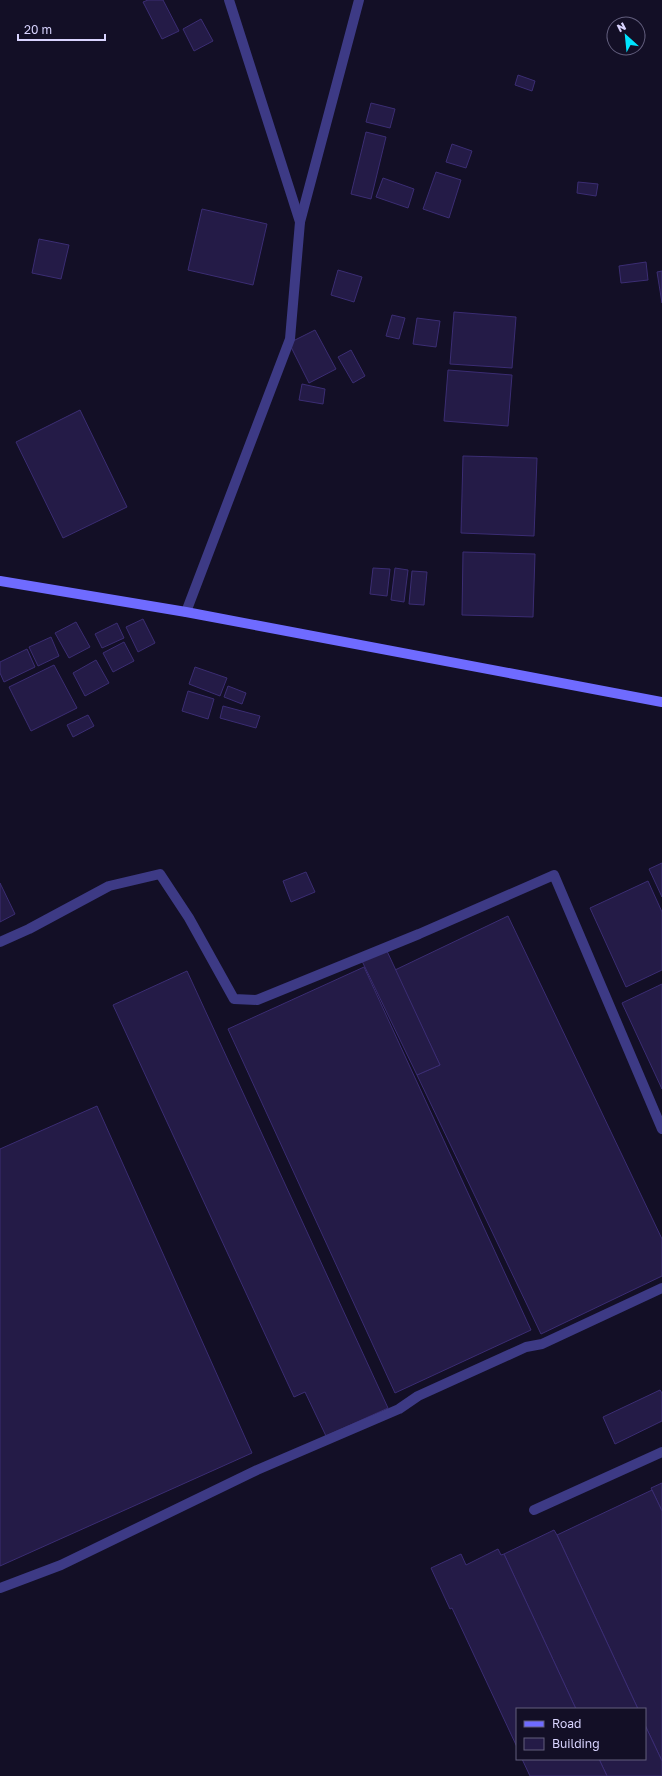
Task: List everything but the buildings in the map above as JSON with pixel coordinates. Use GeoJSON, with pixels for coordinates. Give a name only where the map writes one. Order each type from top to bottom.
{"type":"FeatureCollection","features":[{"type":"Feature","properties":{"kind":"main road"},"geometry":{"type":"LineString","coordinates":[[0,581],[186,612],[662,702]]}},
{"type":"Feature","properties":{"kind":"street"},"geometry":{"type":"LineString","coordinates":[[229,0],[300,222]]}},
{"type":"Feature","properties":{"kind":"street"},"geometry":{"type":"LineString","coordinates":[[186,612],[290,339],[300,222],[359,0]]}},
{"type":"Feature","properties":{"kind":"street"},"geometry":{"type":"LineString","coordinates":[[0,942],[29,929],[109,886],[160,874],[189,918],[234,999],[257,1000],[419,934],[554,876],[662,1129]]}},
{"type":"Feature","properties":{"kind":"street"},"geometry":{"type":"LineString","coordinates":[[0,1588],[61,1565],[257,1470],[400,1410],[418,1396],[526,1347],[542,1344],[662,1288]]}},
{"type":"Feature","properties":{"kind":"street"},"geometry":{"type":"LineString","coordinates":[[534,1510],[662,1452]]}}]}
